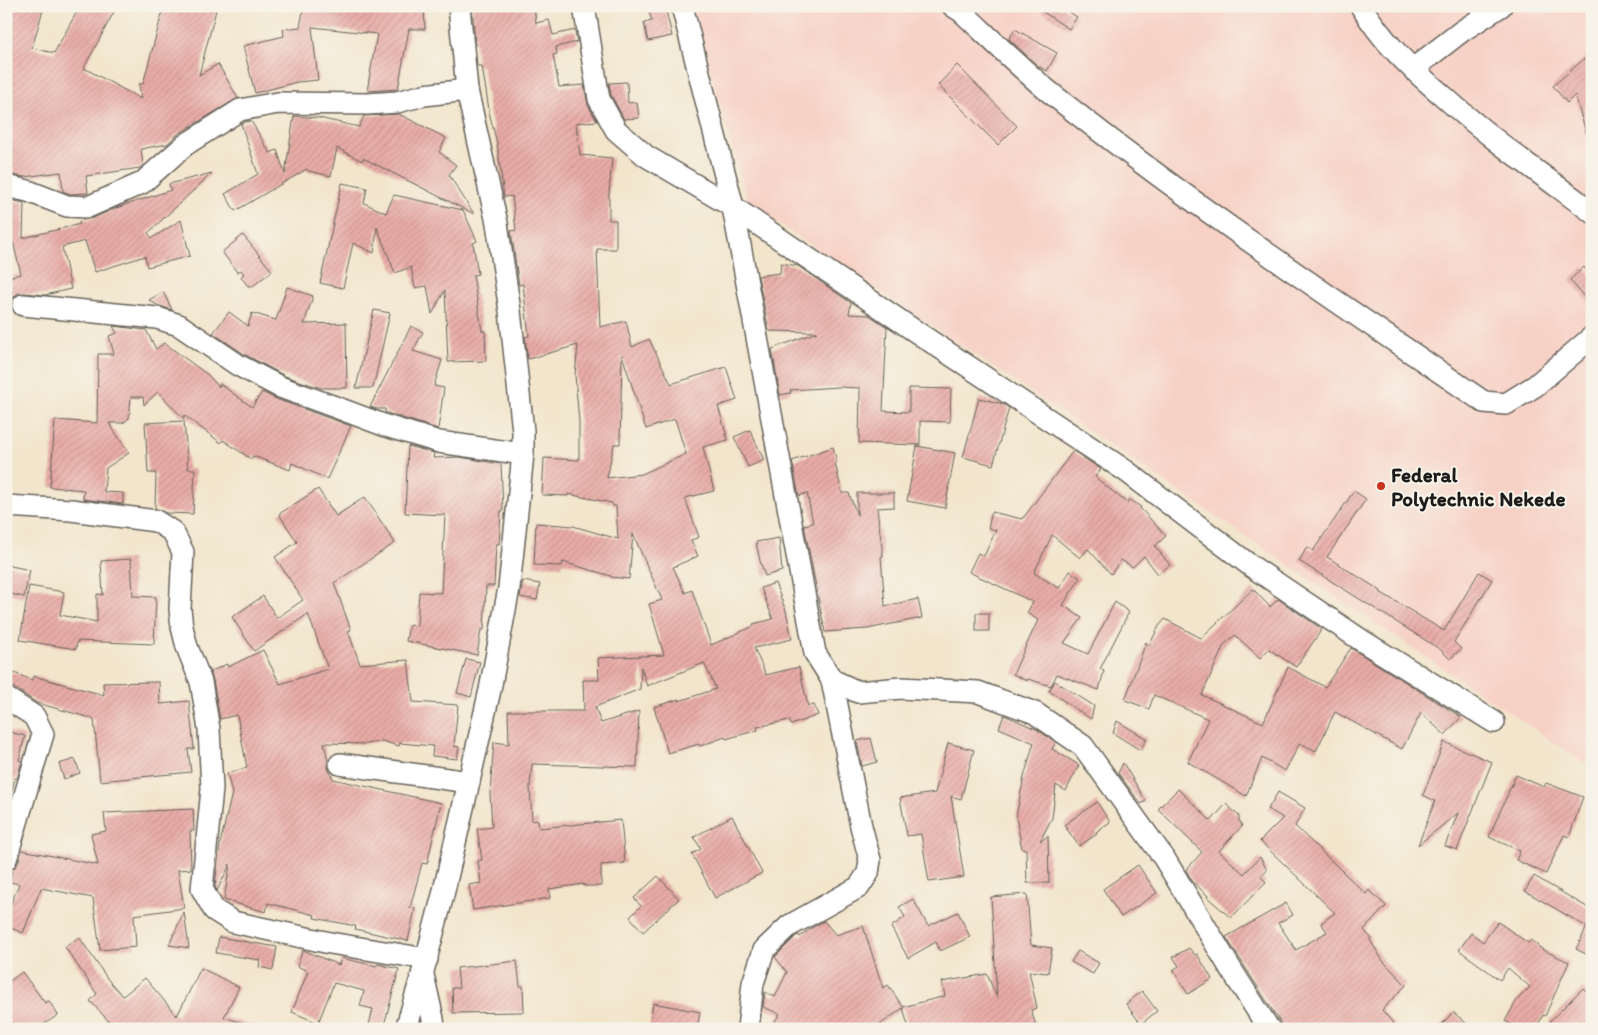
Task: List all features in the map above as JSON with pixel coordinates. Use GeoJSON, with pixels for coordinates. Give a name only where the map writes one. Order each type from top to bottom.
{"type":"FeatureCollection","features":[{"type":"Feature","properties":{"kind":"street"},"geometry":{"type":"LineString","coordinates":[[406,1029],[443,895],[490,690],[509,588],[523,454],[523,431],[510,312],[497,223],[467,90],[459,6]]}},
{"type":"Feature","properties":{"kind":"street"},"geometry":{"type":"LineString","coordinates":[[584,6],[599,99],[616,130],[646,156],[733,207],[1126,471],[1251,566],[1364,642],[1494,722]]}},
{"type":"Feature","properties":{"kind":"street"},"geometry":{"type":"LineString","coordinates":[[682,6],[733,207],[815,653],[832,680],[861,826],[870,860],[868,873],[860,887],[790,926],[764,950],[754,983],[748,1029]]}},
{"type":"Feature","properties":{"kind":"street"},"geometry":{"type":"LineString","coordinates":[[953,6],[1046,88],[1164,180],[1342,306],[1484,402],[1506,404],[1535,386],[1592,337]]}},
{"type":"Feature","properties":{"kind":"street"},"geometry":{"type":"LineString","coordinates":[[1361,6],[1385,42],[1469,120],[1592,212]]}},
{"type":"Feature","properties":{"kind":"street"},"geometry":{"type":"LineString","coordinates":[[1413,69],[1462,32],[1501,6]]}},
{"type":"Feature","properties":{"kind":"street"},"geometry":{"type":"LineString","coordinates":[[6,186],[28,191],[67,206],[88,207],[142,183],[185,145],[240,110],[278,103],[368,104],[397,102],[424,95],[467,90]]}},
{"type":"Feature","properties":{"kind":"street"},"geometry":{"type":"LineString","coordinates":[[23,305],[157,318],[179,325],[238,365],[280,387],[386,426],[439,442],[523,454]]}},
{"type":"Feature","properties":{"kind":"street"},"geometry":{"type":"LineString","coordinates":[[6,506],[70,510],[156,521],[173,532],[183,552],[180,609],[182,627],[187,647],[201,682],[209,729],[212,789],[202,889],[214,910],[233,922],[330,943],[424,967]]}},
{"type":"Feature","properties":{"kind":"street"},"geometry":{"type":"LineString","coordinates":[[832,680],[858,692],[901,688],[978,692],[1035,713],[1083,746],[1164,858],[1269,1029]]}},
{"type":"Feature","properties":{"kind":"street"},"geometry":{"type":"LineString","coordinates":[[6,698],[34,716],[43,734],[6,859]]}},
{"type":"Feature","properties":{"kind":"street"},"geometry":{"type":"LineString","coordinates":[[340,764],[469,782]]}},
{"type":"Feature","properties":{"kind":"street"},"geometry":{"type":"LineString","coordinates":[[424,967],[434,1029]]}},
{"type":"Feature","properties":{"kind":"shaded area","name":"Federal Polytechnic Nekede"},"geometry":{"type":"Polygon","coordinates":[[[692,6],[1592,6],[1592,768],[748,203],[692,6]]]}},
{"type":"Feature","properties":{"kind":"building"},"geometry":{"type":"Polygon","coordinates":[[[12,6],[44,6],[32,48],[54,53],[80,6],[117,6],[84,68],[141,99],[139,84],[143,84],[164,6],[202,6],[216,10],[199,75],[218,64],[238,98],[178,134],[167,144],[141,149],[143,165],[140,168],[86,176],[88,193],[70,194],[63,191],[61,172],[24,177],[6,174],[6,28],[12,6]]]}},
{"type":"Feature","properties":{"kind":"building"},"geometry":{"type":"Polygon","coordinates":[[[304,6],[424,6],[425,29],[409,29],[398,89],[367,91],[377,34],[312,27],[318,80],[297,82],[255,93],[243,46],[284,36],[283,29],[300,27],[304,6]]]}},
{"type":"Feature","properties":{"kind":"building"},"geometry":{"type":"Polygon","coordinates":[[[472,6],[534,6],[536,23],[549,20],[553,35],[575,30],[577,42],[556,47],[557,54],[553,55],[559,87],[584,85],[588,105],[597,121],[576,123],[580,155],[612,158],[609,220],[616,220],[616,249],[597,249],[600,327],[626,321],[632,347],[649,339],[671,384],[726,367],[737,400],[718,406],[728,440],[703,447],[714,491],[685,498],[699,537],[691,540],[698,556],[673,567],[685,593],[692,590],[711,645],[754,626],[753,624],[773,619],[761,588],[775,583],[786,611],[792,639],[754,648],[766,675],[799,667],[808,706],[814,705],[818,715],[791,725],[789,720],[757,727],[758,730],[668,753],[654,707],[716,689],[704,663],[647,686],[641,667],[640,689],[595,707],[601,723],[639,711],[637,767],[532,764],[530,787],[532,821],[538,820],[539,828],[621,820],[625,863],[601,865],[601,886],[584,886],[584,884],[549,889],[550,898],[473,910],[469,885],[481,883],[478,861],[482,860],[477,829],[492,827],[490,793],[494,742],[509,744],[508,711],[584,711],[583,680],[599,680],[598,658],[664,655],[649,604],[662,600],[633,534],[629,579],[611,577],[563,562],[562,566],[534,565],[536,523],[573,526],[618,539],[616,506],[613,506],[612,503],[568,494],[568,496],[542,495],[544,458],[579,460],[579,422],[575,375],[578,345],[528,359],[525,337],[529,336],[523,284],[519,285],[511,231],[516,230],[512,196],[504,197],[497,143],[490,116],[482,66],[477,66],[472,6]],[[622,355],[620,444],[614,444],[607,478],[642,474],[686,454],[675,419],[646,429],[622,355]]]}},
{"type":"Feature","properties":{"kind":"building"},"geometry":{"type":"Polygon","coordinates":[[[647,6],[665,6],[672,36],[648,41],[644,23],[652,21],[647,6]]]}},
{"type":"Feature","properties":{"kind":"building"},"geometry":{"type":"Polygon","coordinates":[[[1034,6],[1060,6],[1077,17],[1069,29],[1034,6]]]}},
{"type":"Feature","properties":{"kind":"building"},"geometry":{"type":"Polygon","coordinates":[[[1015,29],[1057,53],[1047,71],[1038,66],[1009,39],[1015,29]]]}},
{"type":"Feature","properties":{"kind":"building"},"geometry":{"type":"Polygon","coordinates":[[[1592,52],[1592,139],[1588,139],[1575,95],[1567,103],[1553,86],[1592,52]]]}},
{"type":"Feature","properties":{"kind":"building"},"geometry":{"type":"Polygon","coordinates":[[[957,65],[1017,126],[998,145],[938,85],[957,65]]]}},
{"type":"Feature","properties":{"kind":"building"},"geometry":{"type":"Polygon","coordinates":[[[627,82],[628,103],[637,102],[639,118],[624,119],[611,95],[609,83],[627,82]]]}},
{"type":"Feature","properties":{"kind":"building"},"geometry":{"type":"Polygon","coordinates":[[[399,114],[446,138],[439,152],[456,165],[449,175],[474,214],[363,158],[362,161],[337,148],[331,176],[308,171],[307,169],[235,211],[225,194],[258,174],[241,124],[245,122],[251,121],[270,153],[277,150],[285,174],[294,116],[319,118],[359,127],[364,116],[399,114]]]}},
{"type":"Feature","properties":{"kind":"building"},"geometry":{"type":"Polygon","coordinates":[[[212,173],[148,233],[152,238],[181,220],[190,256],[147,267],[145,256],[95,272],[85,241],[62,247],[71,289],[45,295],[17,294],[13,298],[8,277],[21,274],[13,242],[6,242],[6,199],[24,203],[23,238],[80,224],[79,221],[93,218],[116,208],[171,190],[169,184],[212,173]]]}},
{"type":"Feature","properties":{"kind":"building"},"geometry":{"type":"Polygon","coordinates":[[[342,183],[367,188],[364,203],[386,213],[394,195],[463,210],[477,241],[473,243],[478,274],[473,275],[482,331],[485,331],[486,361],[448,362],[445,290],[432,314],[427,286],[415,288],[411,267],[395,273],[377,227],[374,253],[353,243],[343,288],[320,283],[342,183]]]}},
{"type":"Feature","properties":{"kind":"building"},"geometry":{"type":"Polygon","coordinates":[[[243,235],[272,271],[253,286],[248,286],[241,277],[244,274],[241,270],[237,272],[222,252],[243,235]]]}},
{"type":"Feature","properties":{"kind":"building"},"geometry":{"type":"Polygon","coordinates":[[[781,263],[798,266],[851,303],[849,314],[869,315],[887,327],[883,411],[909,412],[909,388],[951,389],[950,422],[920,421],[920,445],[859,443],[860,388],[839,387],[790,390],[791,393],[780,395],[772,349],[817,332],[769,331],[758,276],[780,273],[781,263]]]}},
{"type":"Feature","properties":{"kind":"building"},"geometry":{"type":"Polygon","coordinates":[[[1584,267],[1592,276],[1592,306],[1570,280],[1584,267]]]}},
{"type":"Feature","properties":{"kind":"building"},"geometry":{"type":"Polygon","coordinates":[[[287,287],[313,296],[304,324],[346,323],[347,388],[321,388],[285,376],[244,354],[213,333],[229,312],[248,326],[252,313],[276,320],[287,287]]]}},
{"type":"Feature","properties":{"kind":"building"},"geometry":{"type":"Polygon","coordinates":[[[163,292],[172,310],[149,300],[163,292]]]}},
{"type":"Feature","properties":{"kind":"building"},"geometry":{"type":"Polygon","coordinates":[[[374,310],[390,313],[373,388],[356,388],[374,310]]]}},
{"type":"Feature","properties":{"kind":"building"},"geometry":{"type":"Polygon","coordinates":[[[113,326],[146,330],[156,349],[164,343],[208,375],[219,387],[220,384],[252,407],[262,392],[276,399],[351,426],[327,479],[292,463],[290,470],[253,456],[251,459],[223,440],[221,443],[184,415],[184,419],[158,392],[144,405],[143,397],[131,397],[129,418],[123,423],[109,423],[129,453],[106,468],[104,492],[123,493],[123,504],[83,499],[84,490],[50,487],[55,420],[97,423],[98,354],[114,354],[109,336],[117,333],[113,326]]]}},
{"type":"Feature","properties":{"kind":"building"},"geometry":{"type":"Polygon","coordinates":[[[411,326],[423,332],[413,351],[442,360],[434,386],[444,388],[438,429],[390,414],[385,412],[385,409],[370,407],[411,326]]]}},
{"type":"Feature","properties":{"kind":"building"},"geometry":{"type":"Polygon","coordinates":[[[979,398],[1003,404],[1009,408],[993,465],[963,457],[979,398]]]}},
{"type":"Feature","properties":{"kind":"building"},"geometry":{"type":"Polygon","coordinates":[[[184,421],[188,469],[195,469],[193,514],[166,513],[155,508],[156,473],[148,473],[145,423],[184,421]]]}},
{"type":"Feature","properties":{"kind":"building"},"geometry":{"type":"Polygon","coordinates":[[[750,430],[764,460],[748,467],[734,437],[750,430]]]}},
{"type":"Feature","properties":{"kind":"building"},"geometry":{"type":"Polygon","coordinates":[[[408,446],[434,453],[433,458],[459,457],[501,464],[503,511],[501,511],[499,544],[496,544],[494,586],[486,586],[484,630],[481,630],[477,655],[406,641],[409,625],[417,626],[419,592],[441,593],[445,515],[405,513],[408,446]]]}},
{"type":"Feature","properties":{"kind":"building"},"geometry":{"type":"Polygon","coordinates":[[[917,446],[955,453],[945,508],[907,501],[917,446]]]}},
{"type":"Feature","properties":{"kind":"building"},"geometry":{"type":"Polygon","coordinates":[[[833,447],[842,493],[849,493],[857,515],[857,493],[894,493],[894,507],[877,508],[883,556],[881,557],[885,606],[918,599],[922,618],[867,629],[825,632],[804,525],[813,523],[807,493],[799,496],[792,461],[833,447]]]}},
{"type":"Feature","properties":{"kind":"building"},"geometry":{"type":"Polygon","coordinates":[[[1073,451],[1101,469],[1095,477],[1127,503],[1129,499],[1141,507],[1166,536],[1155,546],[1170,565],[1158,574],[1144,556],[1133,567],[1121,560],[1111,574],[1088,549],[1080,558],[1052,535],[1034,573],[1059,588],[1070,571],[1080,578],[1063,605],[1082,618],[1064,643],[1088,654],[1115,602],[1129,612],[1100,669],[1104,671],[1099,690],[1057,674],[1051,686],[1028,679],[1027,681],[1013,674],[1038,620],[1027,613],[1033,602],[969,572],[978,553],[984,556],[996,530],[988,528],[992,512],[1022,519],[1073,451]]]}},
{"type":"Feature","properties":{"kind":"building"},"geometry":{"type":"Polygon","coordinates":[[[318,489],[336,516],[365,497],[395,543],[334,583],[351,630],[348,631],[360,664],[408,660],[413,702],[458,705],[454,746],[459,747],[457,759],[432,756],[433,746],[400,743],[399,746],[382,741],[366,744],[324,743],[328,768],[333,779],[441,803],[427,864],[422,863],[410,908],[415,909],[408,941],[355,929],[356,926],[314,918],[315,915],[268,903],[266,912],[224,900],[230,864],[217,891],[215,886],[220,844],[232,793],[227,773],[247,768],[237,715],[220,719],[210,672],[227,664],[228,667],[263,650],[280,684],[328,669],[308,614],[254,651],[232,617],[263,596],[277,618],[303,600],[275,557],[297,542],[279,514],[318,489]]]}},
{"type":"Feature","properties":{"kind":"building"},"geometry":{"type":"Polygon","coordinates":[[[1354,491],[1366,499],[1327,557],[1380,592],[1444,631],[1479,572],[1492,580],[1454,642],[1461,649],[1450,659],[1441,650],[1299,561],[1307,547],[1313,551],[1354,491]]]}},
{"type":"Feature","properties":{"kind":"building"},"geometry":{"type":"Polygon","coordinates":[[[779,538],[782,571],[765,576],[756,542],[779,538]]]}},
{"type":"Feature","properties":{"kind":"building"},"geometry":{"type":"Polygon","coordinates":[[[131,559],[133,596],[156,597],[154,644],[77,641],[76,649],[20,640],[29,586],[64,592],[60,615],[97,622],[97,594],[103,595],[101,561],[131,559]]]}},
{"type":"Feature","properties":{"kind":"building"},"geometry":{"type":"Polygon","coordinates":[[[6,565],[30,570],[24,597],[6,593],[6,565]]]}},
{"type":"Feature","properties":{"kind":"building"},"geometry":{"type":"Polygon","coordinates":[[[523,581],[540,584],[537,600],[520,597],[523,581]]]}},
{"type":"Feature","properties":{"kind":"building"},"geometry":{"type":"Polygon","coordinates":[[[1253,589],[1270,607],[1278,599],[1322,629],[1296,667],[1269,649],[1260,658],[1235,635],[1224,645],[1202,695],[1263,723],[1288,667],[1325,687],[1351,648],[1461,717],[1445,735],[1421,713],[1402,749],[1335,712],[1316,751],[1300,743],[1285,771],[1262,758],[1246,796],[1188,762],[1208,719],[1154,695],[1149,709],[1125,700],[1146,642],[1149,646],[1159,626],[1165,619],[1201,638],[1253,589]]]}},
{"type":"Feature","properties":{"kind":"building"},"geometry":{"type":"Polygon","coordinates":[[[976,613],[989,613],[989,631],[976,631],[976,613]]]}},
{"type":"Feature","properties":{"kind":"building"},"geometry":{"type":"Polygon","coordinates":[[[466,659],[480,662],[471,697],[457,693],[466,659]]]}},
{"type":"Feature","properties":{"kind":"building"},"geometry":{"type":"Polygon","coordinates":[[[9,671],[32,680],[33,676],[104,695],[103,683],[159,682],[160,704],[189,701],[194,749],[188,749],[191,772],[100,781],[94,719],[37,703],[13,687],[6,686],[6,678],[9,671]]]}},
{"type":"Feature","properties":{"kind":"building"},"geometry":{"type":"Polygon","coordinates":[[[1055,681],[1094,706],[1091,719],[1049,691],[1055,681]]]}},
{"type":"Feature","properties":{"kind":"building"},"geometry":{"type":"Polygon","coordinates":[[[1004,715],[1036,729],[1056,742],[1052,749],[1079,765],[1066,791],[1056,785],[1052,818],[1040,841],[1048,836],[1049,883],[1027,883],[1026,849],[1022,849],[1016,817],[1024,777],[1034,743],[999,728],[1004,715]]]}},
{"type":"Feature","properties":{"kind":"building"},"geometry":{"type":"Polygon","coordinates":[[[1117,721],[1147,739],[1140,750],[1113,733],[1117,721]]]}},
{"type":"Feature","properties":{"kind":"building"},"geometry":{"type":"Polygon","coordinates":[[[6,731],[25,736],[19,760],[22,761],[11,794],[6,793],[6,731]]]}},
{"type":"Feature","properties":{"kind":"building"},"geometry":{"type":"Polygon","coordinates":[[[871,738],[877,762],[862,766],[857,741],[871,738]]]}},
{"type":"Feature","properties":{"kind":"building"},"geometry":{"type":"Polygon","coordinates":[[[1444,742],[1492,762],[1457,850],[1445,846],[1458,813],[1418,845],[1435,801],[1423,795],[1444,742]]]}},
{"type":"Feature","properties":{"kind":"building"},"geometry":{"type":"Polygon","coordinates":[[[948,743],[974,750],[961,799],[951,796],[964,877],[929,882],[921,834],[907,836],[900,798],[935,793],[948,743]]]}},
{"type":"Feature","properties":{"kind":"building"},"geometry":{"type":"Polygon","coordinates":[[[75,759],[80,773],[64,779],[59,764],[75,759]]]}},
{"type":"Feature","properties":{"kind":"building"},"geometry":{"type":"Polygon","coordinates":[[[1123,763],[1146,801],[1141,804],[1118,773],[1123,763]]]}},
{"type":"Feature","properties":{"kind":"building"},"geometry":{"type":"Polygon","coordinates":[[[1516,775],[1544,787],[1546,783],[1583,797],[1569,837],[1564,835],[1546,874],[1516,860],[1520,851],[1489,837],[1516,775]]]}},
{"type":"Feature","properties":{"kind":"building"},"geometry":{"type":"Polygon","coordinates":[[[1178,789],[1211,821],[1226,804],[1239,816],[1242,826],[1219,851],[1244,874],[1260,857],[1267,870],[1261,877],[1266,882],[1231,918],[1207,897],[1193,882],[1186,870],[1202,852],[1158,809],[1178,789]]]}},
{"type":"Feature","properties":{"kind":"building"},"geometry":{"type":"Polygon","coordinates":[[[1278,792],[1305,808],[1295,826],[1366,894],[1369,890],[1386,906],[1364,930],[1371,938],[1370,940],[1383,961],[1406,985],[1382,1010],[1398,1029],[1281,1029],[1280,1022],[1226,937],[1286,903],[1293,915],[1278,923],[1296,950],[1327,932],[1321,923],[1335,913],[1260,841],[1283,818],[1268,809],[1278,792]]]}},
{"type":"Feature","properties":{"kind":"building"},"geometry":{"type":"Polygon","coordinates":[[[1097,802],[1110,822],[1096,832],[1097,834],[1079,846],[1064,825],[1097,802]]]}},
{"type":"Feature","properties":{"kind":"building"},"geometry":{"type":"Polygon","coordinates":[[[193,809],[194,831],[190,831],[191,869],[178,870],[184,908],[134,915],[136,947],[100,950],[93,898],[41,888],[23,933],[6,926],[6,916],[19,884],[10,882],[12,870],[18,863],[22,850],[98,865],[91,834],[106,831],[104,813],[193,809]]]}},
{"type":"Feature","properties":{"kind":"building"},"geometry":{"type":"Polygon","coordinates":[[[732,816],[762,873],[715,898],[692,854],[701,849],[694,837],[732,816]]]}},
{"type":"Feature","properties":{"kind":"building"},"geometry":{"type":"Polygon","coordinates":[[[1138,865],[1157,893],[1121,917],[1103,889],[1138,865]]]}},
{"type":"Feature","properties":{"kind":"building"},"geometry":{"type":"Polygon","coordinates":[[[658,876],[679,899],[643,932],[630,917],[641,906],[634,898],[658,876]]]}},
{"type":"Feature","properties":{"kind":"building"},"geometry":{"type":"Polygon","coordinates":[[[1534,876],[1592,910],[1592,957],[1576,949],[1587,927],[1525,891],[1534,876]]]}},
{"type":"Feature","properties":{"kind":"building"},"geometry":{"type":"Polygon","coordinates":[[[1027,894],[1031,945],[1052,948],[1048,973],[1029,971],[1037,1008],[1031,1010],[1037,1029],[909,1029],[903,1008],[874,1029],[769,1029],[780,1014],[763,1007],[765,992],[775,997],[787,972],[775,957],[796,936],[799,935],[800,937],[824,921],[836,935],[863,926],[883,988],[888,985],[903,1007],[945,996],[942,982],[987,974],[997,998],[991,897],[1027,894]]]}},
{"type":"Feature","properties":{"kind":"building"},"geometry":{"type":"Polygon","coordinates":[[[913,899],[928,926],[958,912],[970,937],[940,951],[936,942],[908,958],[891,927],[905,917],[899,907],[913,899]]]}},
{"type":"Feature","properties":{"kind":"building"},"geometry":{"type":"Polygon","coordinates":[[[184,912],[189,948],[169,945],[184,912]]]}},
{"type":"Feature","properties":{"kind":"building"},"geometry":{"type":"Polygon","coordinates":[[[1498,922],[1528,943],[1531,940],[1543,950],[1569,962],[1545,1016],[1543,1015],[1536,1029],[1519,1029],[1505,1021],[1517,1000],[1530,987],[1508,968],[1500,980],[1459,950],[1471,933],[1483,942],[1498,922]]]}},
{"type":"Feature","properties":{"kind":"building"},"geometry":{"type":"Polygon","coordinates":[[[79,937],[109,981],[123,996],[145,978],[177,1016],[201,968],[239,987],[224,1017],[252,1026],[252,1029],[116,1029],[90,1001],[97,994],[65,947],[79,937]]]}},
{"type":"Feature","properties":{"kind":"building"},"geometry":{"type":"Polygon","coordinates":[[[219,937],[277,947],[273,970],[259,967],[260,960],[216,953],[219,937]]]}},
{"type":"Feature","properties":{"kind":"building"},"geometry":{"type":"Polygon","coordinates":[[[1189,948],[1195,955],[1197,954],[1212,979],[1188,994],[1173,970],[1179,966],[1173,957],[1189,948]]]}},
{"type":"Feature","properties":{"kind":"building"},"geometry":{"type":"Polygon","coordinates":[[[303,950],[339,965],[341,958],[399,969],[383,1029],[368,1029],[373,1009],[360,1006],[364,991],[334,983],[318,1023],[292,1012],[308,971],[297,966],[303,950]]]}},
{"type":"Feature","properties":{"kind":"building"},"geometry":{"type":"Polygon","coordinates":[[[1078,951],[1099,963],[1093,974],[1071,962],[1078,951]]]}},
{"type":"Feature","properties":{"kind":"building"},"geometry":{"type":"Polygon","coordinates":[[[517,961],[520,986],[523,986],[524,1012],[453,1013],[452,988],[459,988],[457,968],[517,961]]]}},
{"type":"Feature","properties":{"kind":"building"},"geometry":{"type":"Polygon","coordinates":[[[22,972],[45,1003],[49,1001],[58,1015],[37,1029],[6,1029],[6,984],[22,972]]]}},
{"type":"Feature","properties":{"kind":"building"},"geometry":{"type":"Polygon","coordinates":[[[1583,988],[1592,997],[1592,1029],[1557,1029],[1550,1021],[1583,988]]]}},
{"type":"Feature","properties":{"kind":"building"},"geometry":{"type":"Polygon","coordinates":[[[1142,991],[1157,1011],[1141,1024],[1126,1004],[1142,991]]]}},
{"type":"Feature","properties":{"kind":"building"},"geometry":{"type":"Polygon","coordinates":[[[653,1003],[700,1012],[697,1029],[649,1029],[653,1003]]]}},
{"type":"Feature","properties":{"kind":"building"},"geometry":{"type":"Polygon","coordinates":[[[1453,1012],[1473,1029],[1438,1029],[1453,1012]]]}},
{"type":"Feature","properties":{"kind":"place","name":"Federal Polytechnic Nekede"},"geometry":{"type":"Point","coordinates":[1381,486]}}]}
